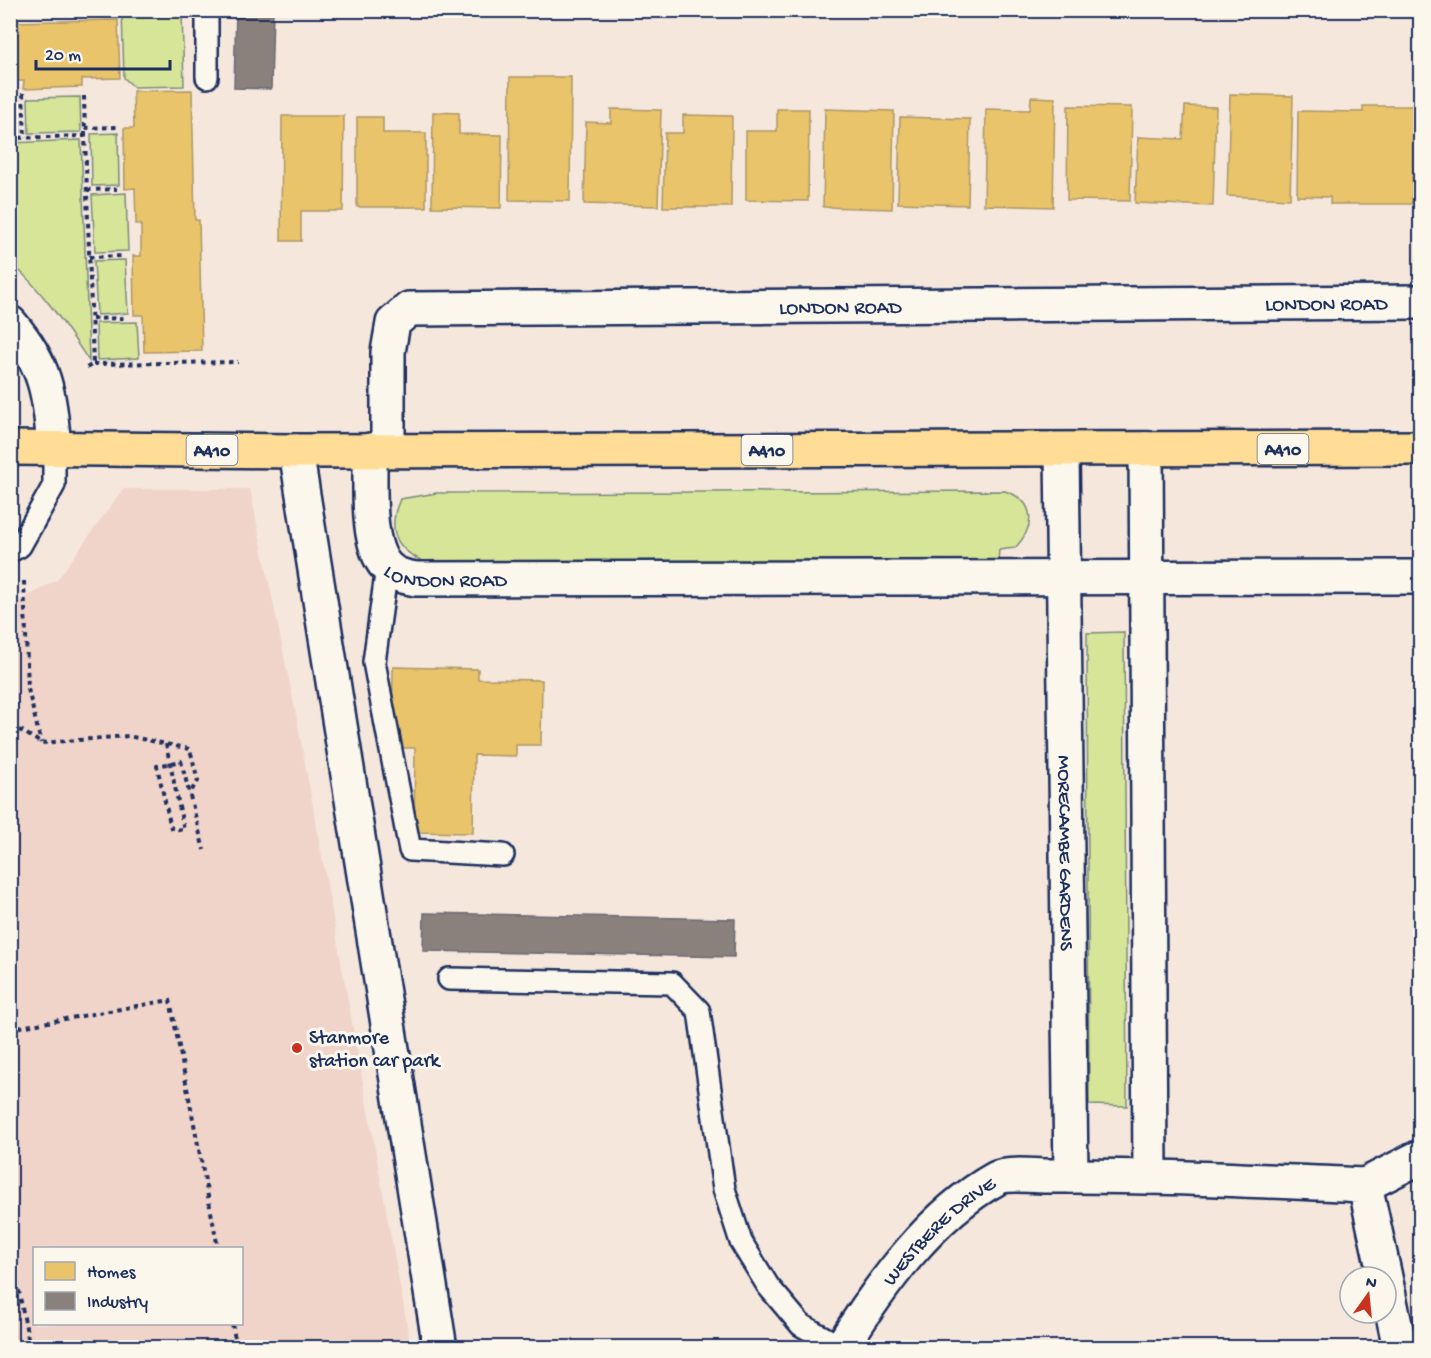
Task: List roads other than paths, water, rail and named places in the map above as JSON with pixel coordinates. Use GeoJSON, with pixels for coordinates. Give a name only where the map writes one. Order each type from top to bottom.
{"type":"FeatureCollection","features":[{"type":"Feature","properties":{"kind":"main road","name":"A410"},"geometry":{"type":"LineString","coordinates":[[10,448],[296,451],[379,449],[1062,451],[1420,448]]}},
{"type":"Feature","properties":{"kind":"street","name":"LONDON ROAD"},"geometry":{"type":"LineString","coordinates":[[1420,302],[409,309],[393,323],[388,352],[373,537],[387,567],[398,574],[416,579],[1420,577]]}},
{"type":"Feature","properties":{"kind":"street"},"geometry":{"type":"LineString","coordinates":[[10,323],[25,340],[41,367],[50,395],[54,447]]}},
{"type":"Feature","properties":{"kind":"street"},"geometry":{"type":"LineString","coordinates":[[1146,449],[1150,1177]]}},
{"type":"Feature","properties":{"kind":"street"},"geometry":{"type":"LineString","coordinates":[[296,451],[440,1347]]}},
{"type":"Feature","properties":{"kind":"street","name":"MORECAMBE GARDENS"},"geometry":{"type":"LineString","coordinates":[[1062,451],[1071,1176]]}},
{"type":"Feature","properties":{"kind":"street"},"geometry":{"type":"LineString","coordinates":[[1071,1176],[1365,1185],[1420,1157]]}},
{"type":"Feature","properties":{"kind":"street","name":"WESTBERE DRIVE"},"geometry":{"type":"LineString","coordinates":[[841,1347],[872,1300],[906,1256],[956,1207],[999,1176],[1071,1176]]}},
{"type":"Feature","properties":{"kind":"street"},"geometry":{"type":"LineString","coordinates":[[1365,1185],[1382,1265]]}},
{"type":"Feature","properties":{"kind":"street"},"geometry":{"type":"LineString","coordinates":[[1395,1325],[1400,1347]]}},
{"type":"Feature","properties":{"kind":"lane"},"geometry":{"type":"LineString","coordinates":[[207,10],[207,77]]}},
{"type":"Feature","properties":{"kind":"lane"},"geometry":{"type":"LineString","coordinates":[[10,551],[20,546],[54,485],[54,447]]}},
{"type":"Feature","properties":{"kind":"lane"},"geometry":{"type":"LineString","coordinates":[[387,567],[374,662],[410,850],[503,855]]}},
{"type":"Feature","properties":{"kind":"lane"},"geometry":{"type":"LineString","coordinates":[[449,979],[672,983],[699,1011],[724,1189],[741,1242],[768,1286],[801,1325],[841,1347]]}},
{"type":"Feature","properties":{"kind":"place","name":"Stanmore station car park"},"geometry":{"type":"Point","coordinates":[297,1048]}}]}
